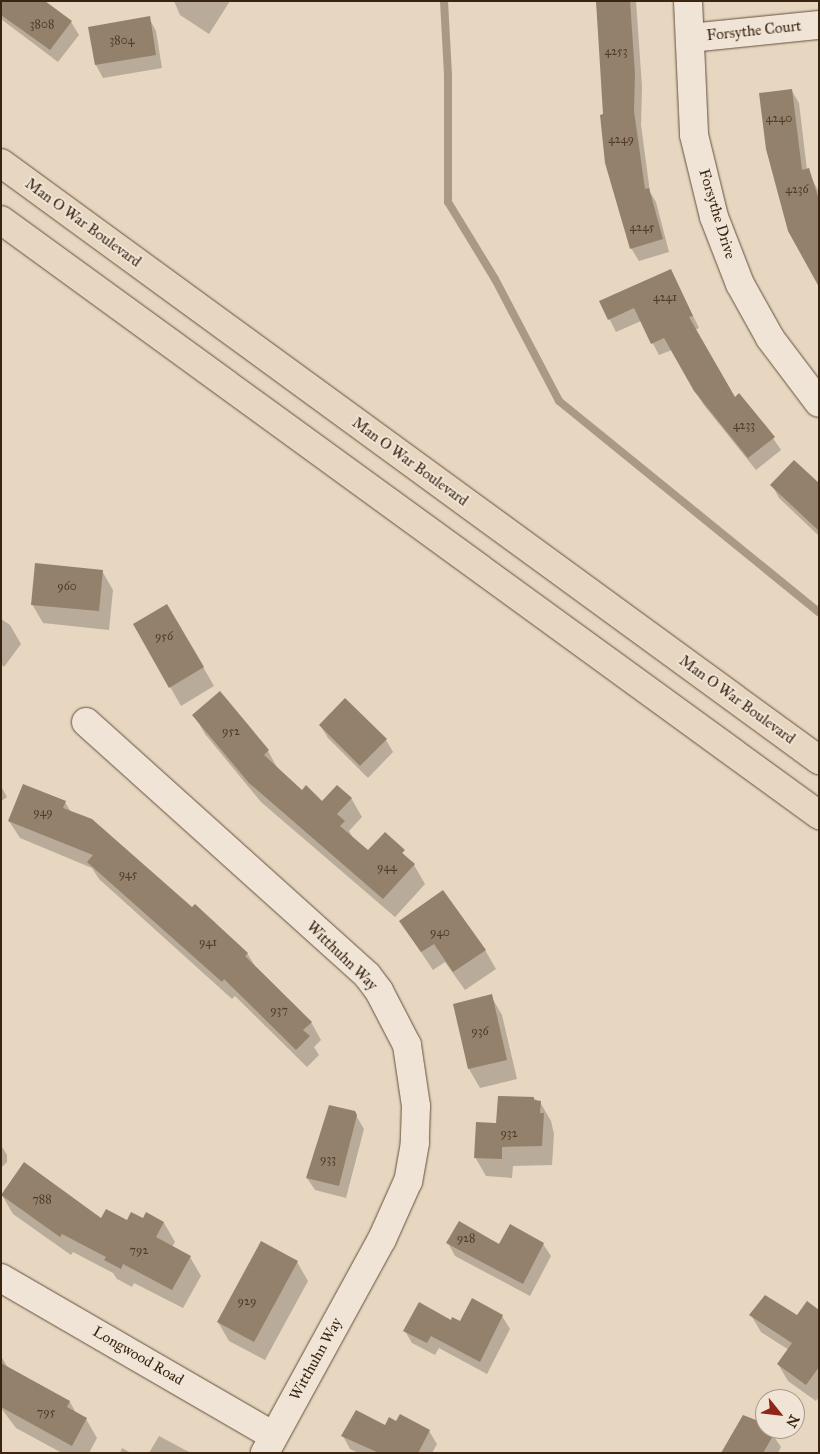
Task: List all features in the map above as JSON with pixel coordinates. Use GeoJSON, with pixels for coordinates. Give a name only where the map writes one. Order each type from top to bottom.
{"type":"FeatureCollection","features":[{"type":"Feature","properties":{"kind":"main road","name":"Man O War Boulevard"},"geometry":{"type":"LineString","coordinates":[[1,163],[819,760]]}},
{"type":"Feature","properties":{"kind":"main road"},"geometry":{"type":"LineString","coordinates":[[1,220],[819,815]]}},
{"type":"Feature","properties":{"kind":"street","name":"Forsythe Drive"},"geometry":{"type":"LineString","coordinates":[[688,1],[694,134],[714,217],[740,284],[770,338],[819,403]]}},
{"type":"Feature","properties":{"kind":"street","name":"Forsythe Court"},"geometry":{"type":"LineString","coordinates":[[690,38],[819,25]]}},
{"type":"Feature","properties":{"kind":"street","name":"Witthuhn Way"},"geometry":{"type":"LineString","coordinates":[[86,722],[367,976],[379,991],[407,1045],[416,1106],[416,1143],[408,1181],[382,1239],[270,1444]]}},
{"type":"Feature","properties":{"kind":"street","name":"Longwood Road"},"geometry":{"type":"LineString","coordinates":[[1,1278],[270,1444]]}},
{"type":"Feature","properties":{"kind":"building"},"geometry":{"type":"Polygon","coordinates":[[[1,1],[45,1],[72,21],[50,50],[1,15],[1,1]]]}},
{"type":"Feature","properties":{"kind":"building"},"geometry":{"type":"Polygon","coordinates":[[[596,1],[630,1],[635,74],[634,111],[645,189],[649,188],[663,239],[630,249],[605,163],[600,115],[603,114],[596,1]]]}},
{"type":"Feature","properties":{"kind":"building"},"geometry":{"type":"Polygon","coordinates":[[[150,16],[156,55],[95,65],[88,27],[150,16]]]}},
{"type":"Feature","properties":{"kind":"building"},"geometry":{"type":"Polygon","coordinates":[[[792,89],[802,170],[809,168],[819,200],[819,287],[788,231],[766,149],[759,93],[792,89]]]}},
{"type":"Feature","properties":{"kind":"building"},"geometry":{"type":"Polygon","coordinates":[[[671,269],[693,316],[689,317],[735,397],[739,393],[775,437],[748,458],[694,391],[664,338],[651,344],[634,308],[608,320],[599,301],[671,269]]]}},
{"type":"Feature","properties":{"kind":"building"},"geometry":{"type":"Polygon","coordinates":[[[794,460],[819,483],[819,531],[770,485],[794,460]]]}},
{"type":"Feature","properties":{"kind":"building"},"geometry":{"type":"Polygon","coordinates":[[[35,563],[103,570],[99,611],[31,605],[35,563]]]}},
{"type":"Feature","properties":{"kind":"building"},"geometry":{"type":"Polygon","coordinates":[[[167,604],[204,667],[169,688],[133,624],[167,604]]]}},
{"type":"Feature","properties":{"kind":"building"},"geometry":{"type":"Polygon","coordinates":[[[220,691],[269,750],[264,755],[302,790],[306,785],[322,801],[337,785],[352,798],[337,814],[345,821],[340,826],[368,850],[385,832],[405,850],[402,853],[415,864],[383,899],[249,783],[192,715],[220,691]]]}},
{"type":"Feature","properties":{"kind":"building"},"geometry":{"type":"Polygon","coordinates":[[[345,698],[387,739],[360,766],[319,725],[345,698]]]}},
{"type":"Feature","properties":{"kind":"building"},"geometry":{"type":"Polygon","coordinates":[[[23,784],[66,801],[63,808],[92,819],[192,907],[195,904],[248,953],[245,956],[312,1022],[303,1030],[310,1036],[296,1050],[224,979],[222,982],[87,862],[93,855],[8,821],[23,784]]]}},
{"type":"Feature","properties":{"kind":"building"},"geometry":{"type":"Polygon","coordinates":[[[443,890],[486,950],[453,972],[434,944],[421,952],[399,921],[443,890]]]}},
{"type":"Feature","properties":{"kind":"building"},"geometry":{"type":"Polygon","coordinates":[[[492,994],[507,1060],[468,1069],[453,1004],[492,994]]]}},
{"type":"Feature","properties":{"kind":"building"},"geometry":{"type":"Polygon","coordinates":[[[498,1096],[534,1097],[534,1100],[541,1101],[540,1113],[544,1113],[542,1146],[502,1147],[502,1159],[474,1158],[476,1122],[496,1123],[498,1096]]]}},
{"type":"Feature","properties":{"kind":"building"},"geometry":{"type":"Polygon","coordinates":[[[329,1105],[355,1111],[357,1115],[339,1186],[306,1178],[329,1105]]]}},
{"type":"Feature","properties":{"kind":"building"},"geometry":{"type":"Polygon","coordinates":[[[24,1162],[101,1218],[106,1209],[127,1220],[131,1212],[143,1218],[146,1212],[164,1222],[156,1237],[191,1256],[172,1290],[123,1264],[121,1269],[104,1260],[106,1257],[62,1234],[60,1237],[1,1195],[24,1162]]]}},
{"type":"Feature","properties":{"kind":"building"},"geometry":{"type":"Polygon","coordinates":[[[459,1221],[499,1244],[510,1224],[544,1243],[523,1284],[446,1243],[459,1221]]]}},
{"type":"Feature","properties":{"kind":"building"},"geometry":{"type":"Polygon","coordinates":[[[261,1241],[298,1261],[254,1342],[217,1322],[261,1241]]]}},
{"type":"Feature","properties":{"kind":"building"},"geometry":{"type":"Polygon","coordinates":[[[765,1295],[797,1315],[807,1301],[819,1310],[819,1367],[806,1385],[777,1364],[792,1343],[749,1315],[765,1295]]]}},
{"type":"Feature","properties":{"kind":"building"},"geometry":{"type":"Polygon","coordinates":[[[472,1298],[503,1315],[480,1362],[431,1336],[427,1343],[403,1331],[419,1302],[451,1320],[452,1317],[460,1321],[472,1298]]]}},
{"type":"Feature","properties":{"kind":"building"},"geometry":{"type":"Polygon","coordinates":[[[1,1363],[70,1401],[67,1407],[87,1418],[72,1446],[1,1407],[1,1363]]]}},
{"type":"Feature","properties":{"kind":"building"},"geometry":{"type":"Polygon","coordinates":[[[356,1410],[385,1425],[389,1417],[396,1421],[400,1414],[430,1430],[418,1453],[379,1453],[341,1436],[356,1410]]]}},
{"type":"Feature","properties":{"kind":"building"},"geometry":{"type":"Polygon","coordinates":[[[743,1415],[755,1420],[755,1439],[771,1439],[763,1453],[721,1453],[743,1415]]]}},
{"type":"Feature","properties":{"kind":"waterway"},"geometry":{"type":"LineString","coordinates":[[444,1],[448,76],[448,202],[495,279],[559,401],[819,612]]}}]}
